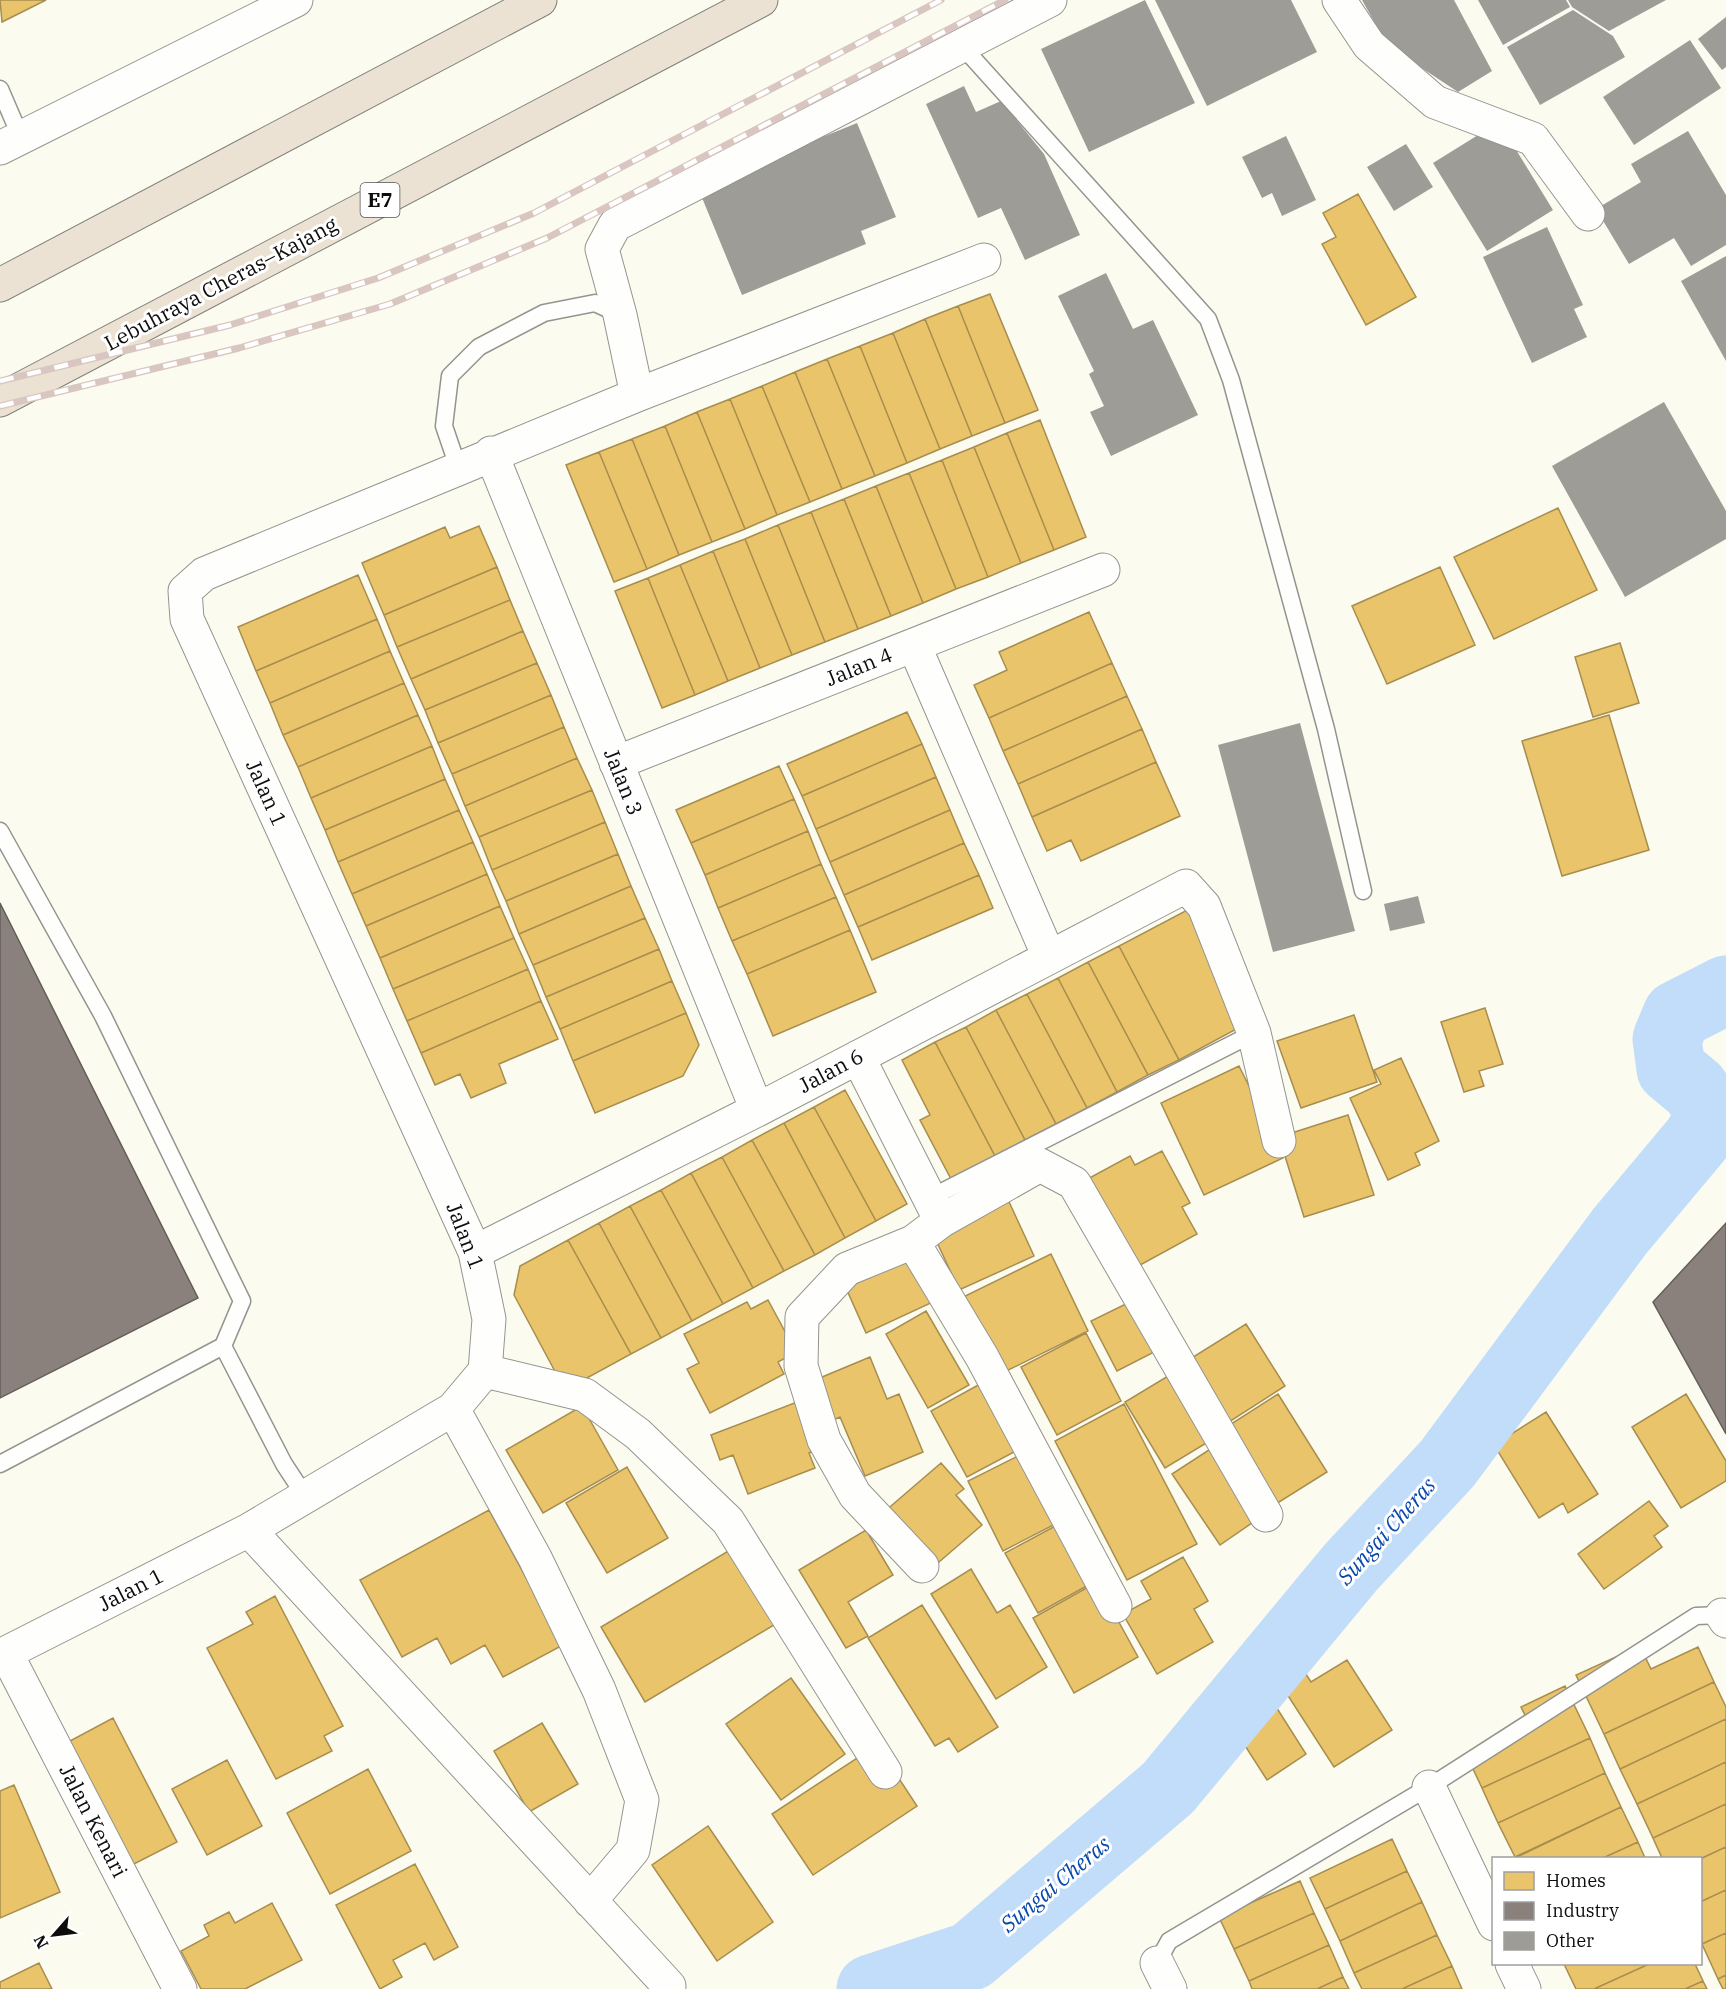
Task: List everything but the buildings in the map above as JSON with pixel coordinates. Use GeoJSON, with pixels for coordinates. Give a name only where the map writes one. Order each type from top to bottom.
{"type":"FeatureCollection","features":[{"type":"Feature","properties":{"kind":"highway"},"geometry":{"type":"LineString","coordinates":[[0,285],[540,0]]}},
{"type":"Feature","properties":{"kind":"highway","name":"Lebuhraya Cheras–Kajang"},"geometry":{"type":"LineString","coordinates":[[0,400],[761,0]]}},
{"type":"Feature","properties":{"kind":"street"},"geometry":{"type":"LineString","coordinates":[[10,143],[296,0]]}},
{"type":"Feature","properties":{"kind":"street"},"geometry":{"type":"LineString","coordinates":[[637,394],[620,315],[602,249],[615,225],[1050,0]]}},
{"type":"Feature","properties":{"kind":"street"},"geometry":{"type":"LineString","coordinates":[[1339,0],[1369,45],[1435,102],[1533,139],[1588,214]]}},
{"type":"Feature","properties":{"kind":"street"},"geometry":{"type":"LineString","coordinates":[[458,467],[637,394],[984,260]]}},
{"type":"Feature","properties":{"kind":"street","name":"Jalan 3"},"geometry":{"type":"LineString","coordinates":[[491,453],[757,1110]]}},
{"type":"Feature","properties":{"kind":"street","name":"Jalan 1"},"geometry":{"type":"LineString","coordinates":[[3,1655],[249,1530],[453,1409],[485,1371],[489,1319],[475,1252],[187,619],[185,591],[204,574],[458,467]]}},
{"type":"Feature","properties":{"kind":"street","name":"Jalan 4"},"geometry":{"type":"LineString","coordinates":[[616,763],[1103,570]]}},
{"type":"Feature","properties":{"kind":"street"},"geometry":{"type":"LineString","coordinates":[[914,645],[1049,957]]}},
{"type":"Feature","properties":{"kind":"street","name":"Jalan 6"},"geometry":{"type":"LineString","coordinates":[[475,1252],[757,1110],[1186,886],[1204,906],[1254,1033]]}},
{"type":"Feature","properties":{"kind":"street"},"geometry":{"type":"LineString","coordinates":[[1254,1033],[1279,1141]]}},
{"type":"Feature","properties":{"kind":"street"},"geometry":{"type":"LineString","coordinates":[[858,1057],[935,1210]]}},
{"type":"Feature","properties":{"kind":"street"},"geometry":{"type":"LineString","coordinates":[[922,1566],[855,1495],[824,1440],[801,1366],[802,1317],[847,1269],[913,1242],[935,1210],[1040,1165],[1074,1183],[1266,1515]]}},
{"type":"Feature","properties":{"kind":"street"},"geometry":{"type":"LineString","coordinates":[[913,1242],[982,1357],[1115,1606]]}},
{"type":"Feature","properties":{"kind":"street"},"geometry":{"type":"LineString","coordinates":[[485,1371],[585,1395],[638,1434],[728,1521],[885,1772]]}},
{"type":"Feature","properties":{"kind":"street"},"geometry":{"type":"LineString","coordinates":[[453,1409],[535,1558],[599,1690],[642,1800],[633,1850],[590,1901]]}},
{"type":"Feature","properties":{"kind":"street"},"geometry":{"type":"LineString","coordinates":[[249,1530],[669,1986]]}},
{"type":"Feature","properties":{"kind":"street","name":"Jalan Kenari"},"geometry":{"type":"LineString","coordinates":[[3,1655],[180,1989]]}},
{"type":"Feature","properties":{"kind":"street"},"geometry":{"type":"LineString","coordinates":[[1429,1787],[1492,1920]]}},
{"type":"Feature","properties":{"kind":"street"},"geometry":{"type":"LineString","coordinates":[[1512,1965],[1524,1989]]}},
{"type":"Feature","properties":{"kind":"lane"},"geometry":{"type":"LineString","coordinates":[[962,46],[1208,319],[1231,380],[1323,717],[1363,891]]}},
{"type":"Feature","properties":{"kind":"lane"},"geometry":{"type":"LineString","coordinates":[[0,89],[10,143]]}},
{"type":"Feature","properties":{"kind":"lane"},"geometry":{"type":"LineString","coordinates":[[458,467],[444,426],[450,376],[479,347],[544,313],[595,303],[620,315]]}},
{"type":"Feature","properties":{"kind":"lane"},"geometry":{"type":"LineString","coordinates":[[0,831],[103,1016],[242,1302],[223,1346],[0,1464]]}},
{"type":"Feature","properties":{"kind":"lane"},"geometry":{"type":"LineString","coordinates":[[935,1210],[1254,1033]]}},
{"type":"Feature","properties":{"kind":"lane"},"geometry":{"type":"LineString","coordinates":[[223,1346],[284,1464],[305,1496]]}},
{"type":"Feature","properties":{"kind":"lane"},"geometry":{"type":"LineString","coordinates":[[1164,1976],[1169,1941],[1429,1787],[1695,1616],[1724,1618]]}},
{"type":"Feature","properties":{"kind":"waterway","name":"Sungai Cheras"},"geometry":{"type":"LineString","coordinates":[[871,1989],[971,1956],[1168,1788],[1351,1567],[1447,1464],[1620,1231],[1697,1139],[1711,1114],[1695,1089],[1671,1069],[1667,1039],[1677,1015],[1726,990]]}},
{"type":"Feature","properties":{"kind":"railway"},"geometry":{"type":"LineString","coordinates":[[0,381],[230,325],[378,278],[534,213],[941,0]]}},
{"type":"Feature","properties":{"kind":"railway"},"geometry":{"type":"LineString","coordinates":[[0,406],[239,348],[390,304],[547,238],[1005,0]]}}]}
